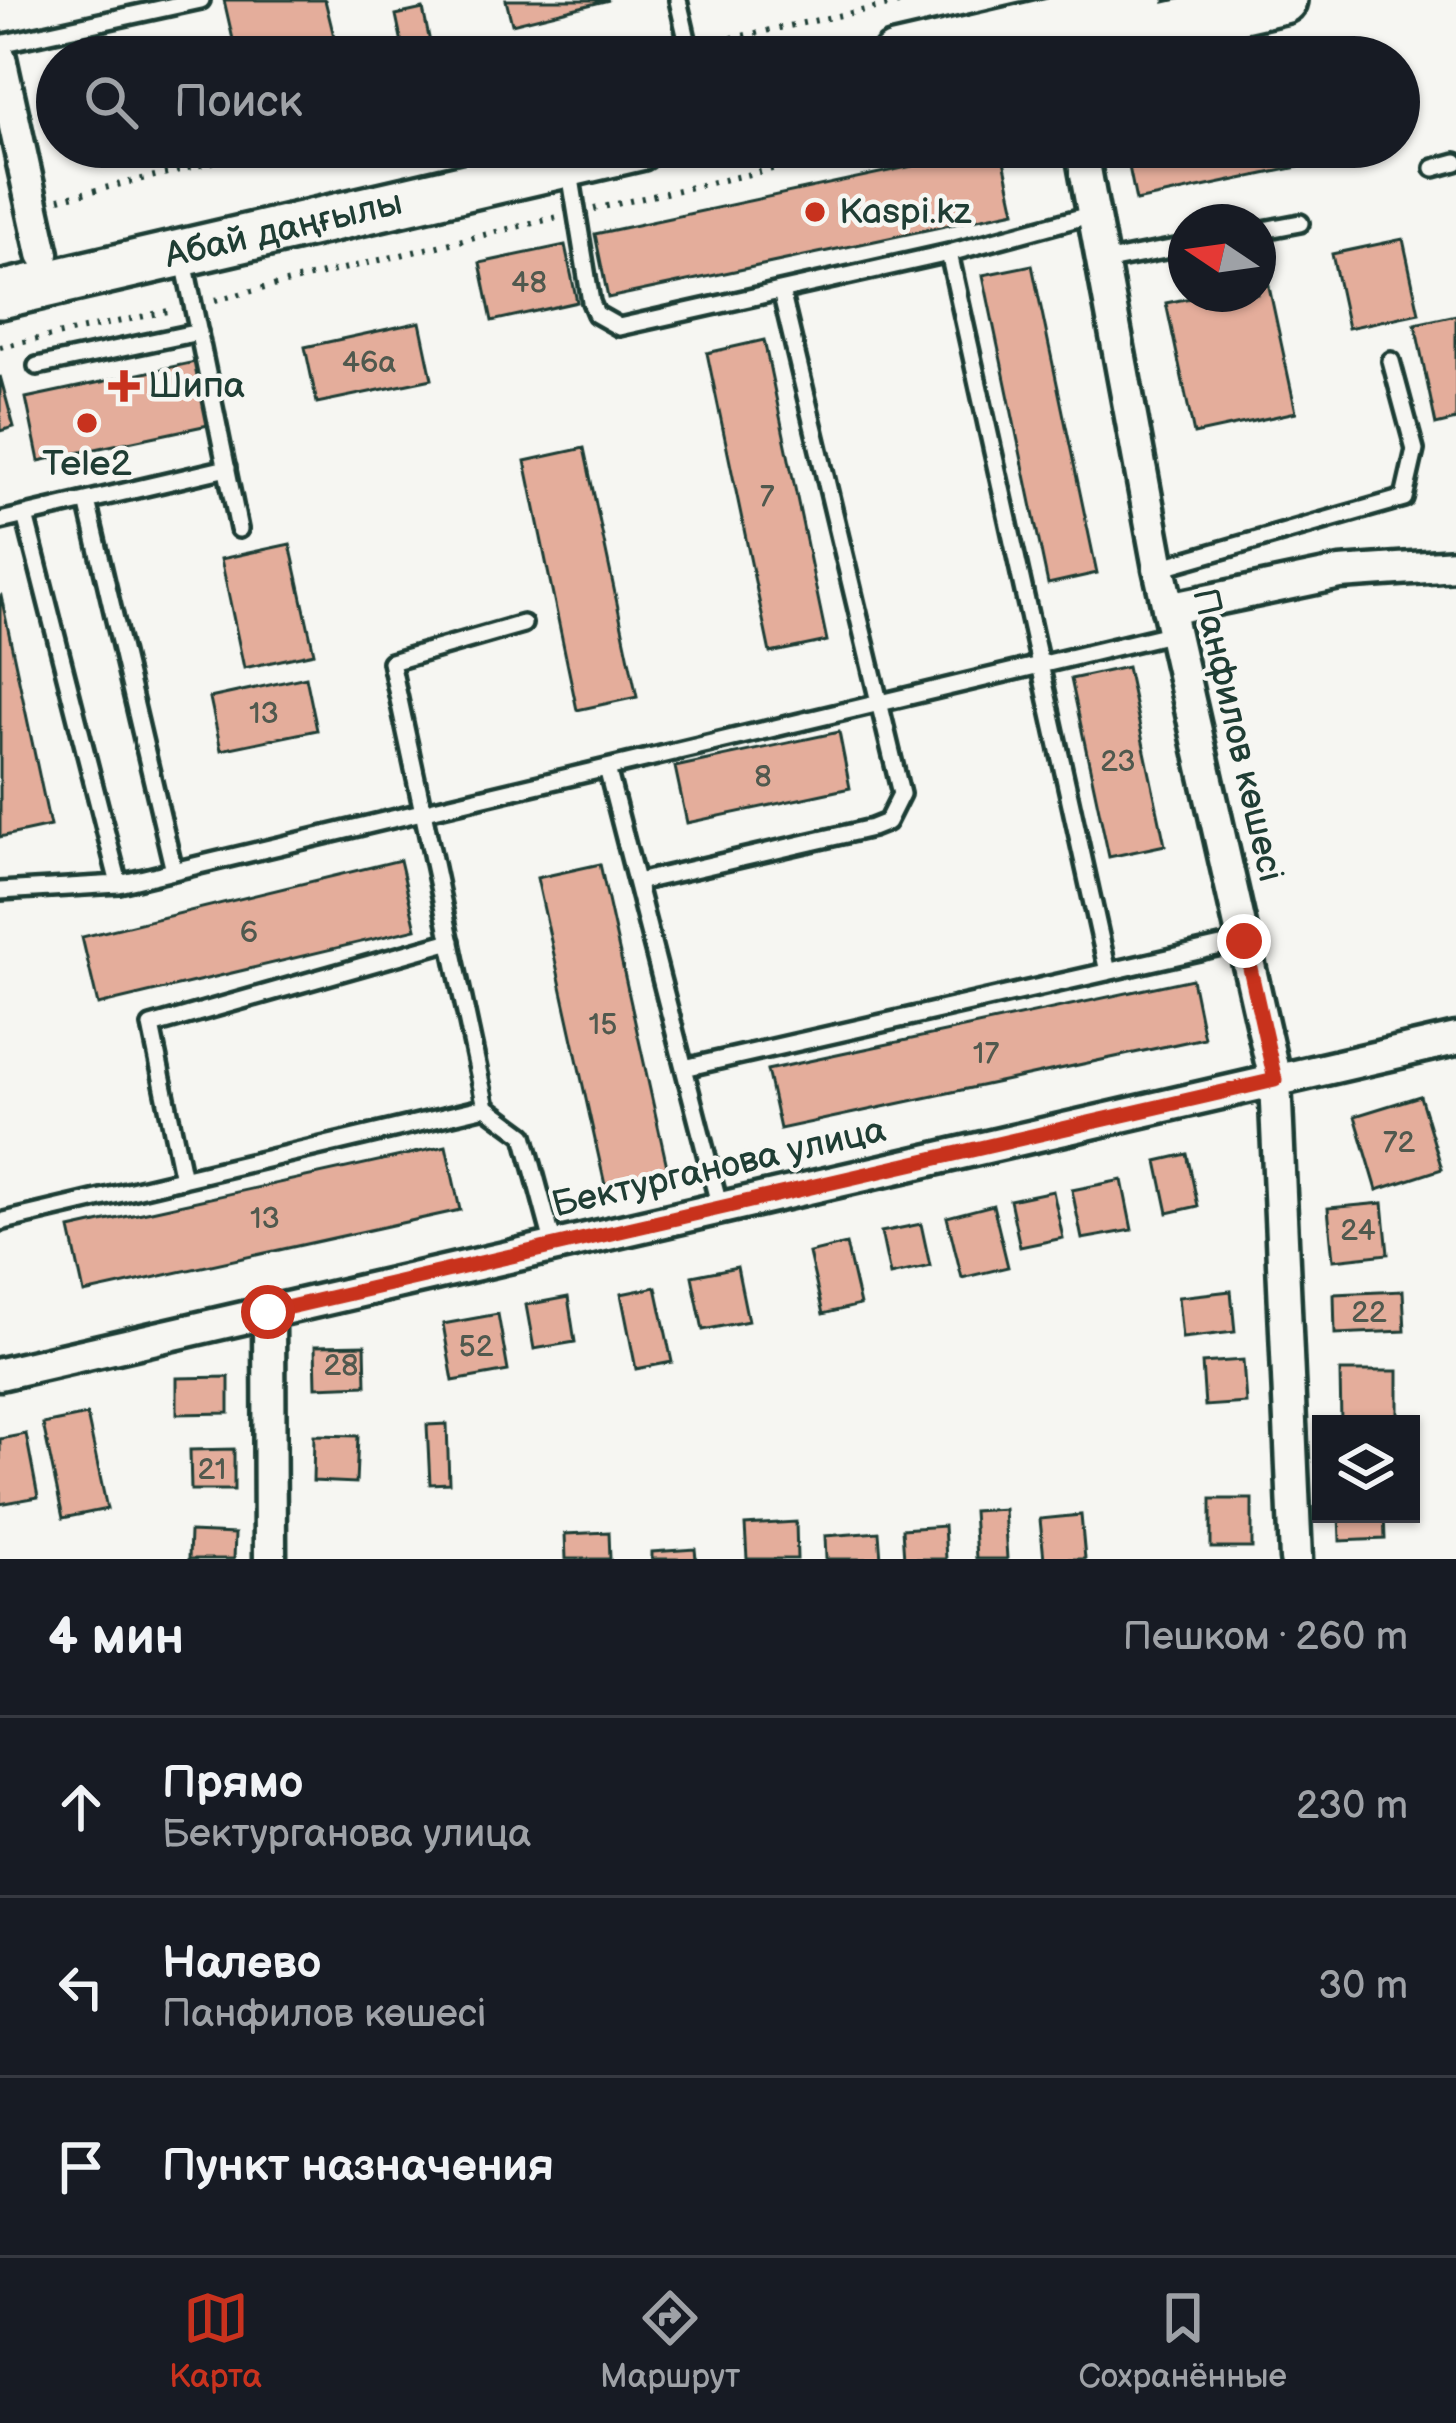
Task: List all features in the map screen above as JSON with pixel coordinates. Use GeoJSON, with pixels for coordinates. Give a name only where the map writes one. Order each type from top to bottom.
{"type":"FeatureCollection","features":[{"type":"Feature","properties":{"kind":"main road"},"geometry":{"type":"LineString","coordinates":[[1058,36],[1141,0]]}},
{"type":"Feature","properties":{"kind":"main road"},"geometry":{"type":"LineString","coordinates":[[1058,36],[1283,0]]}},
{"type":"Feature","properties":{"kind":"main road","name":"Абай даңғылы"},"geometry":{"type":"LineString","coordinates":[[22,258],[417,168]]}},
{"type":"Feature","properties":{"kind":"main road","name":"Абай даңғылы"},"geometry":{"type":"LineString","coordinates":[[0,295],[548,168]]}},
{"type":"Feature","properties":{"kind":"street"},"geometry":{"type":"LineString","coordinates":[[2,73],[32,206],[22,258]]}},
{"type":"Feature","properties":{"kind":"street","name":"Панфилов көшесі"},"geometry":{"type":"LineString","coordinates":[[1085,168],[1159,568],[1275,1080],[1296,1559]]}},
{"type":"Feature","properties":{"kind":"street"},"geometry":{"type":"LineString","coordinates":[[1171,621],[1340,573],[1456,565]]}},
{"type":"Feature","properties":{"kind":"street","name":"Бектурганова улица"},"geometry":{"type":"LineString","coordinates":[[1,1369],[1456,1039]]}},
{"type":"Feature","properties":{"kind":"street"},"geometry":{"type":"LineString","coordinates":[[268,1312],[270,1559]]}},
{"type":"Feature","properties":{"kind":"lane"},"geometry":{"type":"LineString","coordinates":[[37,36],[201,0]]}},
{"type":"Feature","properties":{"kind":"lane"},"geometry":{"type":"LineString","coordinates":[[678,0],[686,36]]}},
{"type":"Feature","properties":{"kind":"lane"},"geometry":{"type":"LineString","coordinates":[[0,44],[36,36]]}},
{"type":"Feature","properties":{"kind":"lane"},"geometry":{"type":"LineString","coordinates":[[1434,168],[1456,162]]}},
{"type":"Feature","properties":{"kind":"lane"},"geometry":{"type":"LineString","coordinates":[[570,168],[591,302],[596,314],[619,327],[949,253],[1093,214]]}},
{"type":"Feature","properties":{"kind":"lane"},"geometry":{"type":"LineString","coordinates":[[1276,228],[1300,223]]}},
{"type":"Feature","properties":{"kind":"lane"},"geometry":{"type":"LineString","coordinates":[[1103,262],[1168,249]]}},
{"type":"Feature","properties":{"kind":"lane"},"geometry":{"type":"LineString","coordinates":[[182,253],[238,529]]}},
{"type":"Feature","properties":{"kind":"lane"},"geometry":{"type":"LineString","coordinates":[[949,253],[1108,972]]}},
{"type":"Feature","properties":{"kind":"lane"},"geometry":{"type":"LineString","coordinates":[[637,882],[887,823],[902,794],[781,291]]}},
{"type":"Feature","properties":{"kind":"lane"},"geometry":{"type":"LineString","coordinates":[[37,366],[199,332]]}},
{"type":"Feature","properties":{"kind":"lane"},"geometry":{"type":"LineString","coordinates":[[1159,568],[1404,498],[1415,450],[1391,361]]}},
{"type":"Feature","properties":{"kind":"lane"},"geometry":{"type":"LineString","coordinates":[[0,521],[227,468]]}},
{"type":"Feature","properties":{"kind":"lane"},"geometry":{"type":"LineString","coordinates":[[87,501],[174,871]]}},
{"type":"Feature","properties":{"kind":"lane"},"geometry":{"type":"LineString","coordinates":[[25,515],[119,884]]}},
{"type":"Feature","properties":{"kind":"lane"},"geometry":{"type":"LineString","coordinates":[[0,891],[119,884],[1042,664],[1171,621]]}},
{"type":"Feature","properties":{"kind":"lane"},"geometry":{"type":"LineString","coordinates":[[524,624],[391,662],[486,1107],[524,1135],[554,1246]]}},
{"type":"Feature","properties":{"kind":"lane"},"geometry":{"type":"LineString","coordinates":[[607,768],[720,1208]]}},
{"type":"Feature","properties":{"kind":"lane"},"geometry":{"type":"LineString","coordinates":[[183,1179],[152,1026],[451,941]]}},
{"type":"Feature","properties":{"kind":"lane"},"geometry":{"type":"LineString","coordinates":[[685,1068],[1244,941]]}},
{"type":"Feature","properties":{"kind":"lane"},"geometry":{"type":"LineString","coordinates":[[0,1222],[486,1107]]}},
{"type":"Feature","properties":{"kind":"path"},"geometry":{"type":"LineString","coordinates":[[759,36],[913,0]]}},
{"type":"Feature","properties":{"kind":"path"},"geometry":{"type":"LineString","coordinates":[[32,206],[189,168]]}},
{"type":"Feature","properties":{"kind":"path"},"geometry":{"type":"LineString","coordinates":[[0,346],[776,168]]}},
{"type":"Feature","properties":{"kind":"building"},"geometry":{"type":"Polygon","coordinates":[[[224,0],[325,0],[334,36],[232,36],[224,0]]]}},
{"type":"Feature","properties":{"kind":"building"},"geometry":{"type":"Polygon","coordinates":[[[506,0],[609,0],[512,24],[506,0]]]}},
{"type":"Feature","properties":{"kind":"building"},"geometry":{"type":"Polygon","coordinates":[[[423,9],[429,36],[400,36],[396,15],[423,9]]]}},
{"type":"Feature","properties":{"kind":"building"},"geometry":{"type":"Polygon","coordinates":[[[903,168],[1006,168],[1015,211],[608,298],[595,234],[903,168]]]}},
{"type":"Feature","properties":{"kind":"building"},"geometry":{"type":"Polygon","coordinates":[[[1129,168],[1293,168],[1136,201],[1129,168]]]}},
{"type":"Feature","properties":{"kind":"building"},"geometry":{"type":"Polygon","coordinates":[[[1403,239],[1419,313],[1348,328],[1332,254],[1403,239]]]}},
{"type":"Feature","properties":{"kind":"building"},"geometry":{"type":"Polygon","coordinates":[[[565,245],[577,302],[492,321],[480,263],[565,245]]]}},
{"type":"Feature","properties":{"kind":"building"},"geometry":{"type":"Polygon","coordinates":[[[1032,265],[1097,573],[1048,584],[983,275],[1032,265]]]}},
{"type":"Feature","properties":{"kind":"building"},"geometry":{"type":"Polygon","coordinates":[[[1166,303],[1168,312],[1274,312],[1296,412],[1194,434],[1166,303]]]}},
{"type":"Feature","properties":{"kind":"building"},"geometry":{"type":"Polygon","coordinates":[[[1456,315],[1456,420],[1436,425],[1415,324],[1456,315]]]}},
{"type":"Feature","properties":{"kind":"building"},"geometry":{"type":"Polygon","coordinates":[[[420,322],[432,379],[317,403],[305,347],[420,322]]]}},
{"type":"Feature","properties":{"kind":"building"},"geometry":{"type":"Polygon","coordinates":[[[764,340],[827,641],[770,653],[707,353],[764,340]]]}},
{"type":"Feature","properties":{"kind":"building"},"geometry":{"type":"Polygon","coordinates":[[[195,362],[208,425],[39,461],[26,398],[195,362]]]}},
{"type":"Feature","properties":{"kind":"building"},"geometry":{"type":"Polygon","coordinates":[[[0,376],[14,427],[0,431],[0,376]]]}},
{"type":"Feature","properties":{"kind":"building"},"geometry":{"type":"Polygon","coordinates":[[[584,448],[637,697],[577,710],[525,461],[584,448]]]}},
{"type":"Feature","properties":{"kind":"building"},"geometry":{"type":"Polygon","coordinates":[[[290,544],[314,653],[244,668],[221,559],[290,544]]]}},
{"type":"Feature","properties":{"kind":"building"},"geometry":{"type":"Polygon","coordinates":[[[0,597],[50,826],[0,837],[0,597]]]}},
{"type":"Feature","properties":{"kind":"building"},"geometry":{"type":"Polygon","coordinates":[[[1127,667],[1165,845],[1109,857],[1071,679],[1127,667]]]}},
{"type":"Feature","properties":{"kind":"building"},"geometry":{"type":"Polygon","coordinates":[[[306,677],[317,730],[221,750],[210,698],[306,677]]]}},
{"type":"Feature","properties":{"kind":"building"},"geometry":{"type":"Polygon","coordinates":[[[839,732],[850,788],[687,823],[675,767],[839,732]]]}},
{"type":"Feature","properties":{"kind":"building"},"geometry":{"type":"Polygon","coordinates":[[[400,860],[416,929],[98,1005],[82,937],[400,860]]]}},
{"type":"Feature","properties":{"kind":"building"},"geometry":{"type":"Polygon","coordinates":[[[600,864],[668,1171],[605,1185],[537,878],[600,864]]]}},
{"type":"Feature","properties":{"kind":"building"},"geometry":{"type":"Polygon","coordinates":[[[1192,979],[1204,1038],[780,1129],[767,1070],[1192,979]]]}},
{"type":"Feature","properties":{"kind":"building"},"geometry":{"type":"Polygon","coordinates":[[[1420,1096],[1442,1169],[1377,1190],[1355,1116],[1420,1096]]]}},
{"type":"Feature","properties":{"kind":"building"},"geometry":{"type":"Polygon","coordinates":[[[446,1146],[460,1210],[84,1293],[70,1229],[446,1146]]]}},
{"type":"Feature","properties":{"kind":"building"},"geometry":{"type":"Polygon","coordinates":[[[1187,1154],[1198,1206],[1168,1213],[1157,1161],[1187,1154]]]}},
{"type":"Feature","properties":{"kind":"building"},"geometry":{"type":"Polygon","coordinates":[[[1122,1180],[1132,1230],[1082,1239],[1072,1190],[1122,1180]]]}},
{"type":"Feature","properties":{"kind":"building"},"geometry":{"type":"Polygon","coordinates":[[[1053,1191],[1063,1238],[1020,1247],[1010,1200],[1053,1191]]]}},
{"type":"Feature","properties":{"kind":"building"},"geometry":{"type":"Polygon","coordinates":[[[1383,1203],[1388,1254],[1333,1260],[1328,1208],[1383,1203]]]}},
{"type":"Feature","properties":{"kind":"building"},"geometry":{"type":"Polygon","coordinates":[[[993,1205],[1008,1267],[962,1278],[947,1217],[993,1205]]]}},
{"type":"Feature","properties":{"kind":"building"},"geometry":{"type":"Polygon","coordinates":[[[921,1224],[930,1266],[890,1275],[881,1232],[921,1224]]]}},
{"type":"Feature","properties":{"kind":"building"},"geometry":{"type":"Polygon","coordinates":[[[846,1244],[860,1305],[823,1314],[809,1253],[846,1244]]]}},
{"type":"Feature","properties":{"kind":"building"},"geometry":{"type":"Polygon","coordinates":[[[737,1267],[748,1321],[703,1330],[692,1276],[737,1267]]]}},
{"type":"Feature","properties":{"kind":"building"},"geometry":{"type":"Polygon","coordinates":[[[656,1287],[672,1362],[636,1369],[621,1294],[656,1287]]]}},
{"type":"Feature","properties":{"kind":"building"},"geometry":{"type":"Polygon","coordinates":[[[1231,1291],[1235,1332],[1182,1338],[1178,1297],[1231,1291]]]}},
{"type":"Feature","properties":{"kind":"building"},"geometry":{"type":"Polygon","coordinates":[[[1403,1291],[1405,1331],[1335,1334],[1334,1294],[1403,1291]]]}},
{"type":"Feature","properties":{"kind":"building"},"geometry":{"type":"Polygon","coordinates":[[[568,1297],[575,1342],[534,1349],[526,1305],[568,1297]]]}},
{"type":"Feature","properties":{"kind":"building"},"geometry":{"type":"Polygon","coordinates":[[[498,1314],[508,1371],[453,1381],[443,1324],[498,1314]]]}},
{"type":"Feature","properties":{"kind":"building"},"geometry":{"type":"Polygon","coordinates":[[[365,1345],[366,1385],[316,1387],[315,1346],[365,1345]]]}},
{"type":"Feature","properties":{"kind":"building"},"geometry":{"type":"Polygon","coordinates":[[[1243,1360],[1246,1403],[1205,1406],[1202,1363],[1243,1360]]]}},
{"type":"Feature","properties":{"kind":"building"},"geometry":{"type":"Polygon","coordinates":[[[1340,1371],[1398,1371],[1398,1415],[1341,1415],[1340,1371]]]}},
{"type":"Feature","properties":{"kind":"building"},"geometry":{"type":"Polygon","coordinates":[[[229,1377],[229,1413],[177,1414],[177,1378],[229,1377]]]}},
{"type":"Feature","properties":{"kind":"building"},"geometry":{"type":"Polygon","coordinates":[[[87,1415],[107,1509],[63,1518],[43,1424],[87,1415]]]}},
{"type":"Feature","properties":{"kind":"building"},"geometry":{"type":"Polygon","coordinates":[[[447,1424],[449,1483],[430,1484],[427,1425],[447,1424]]]}},
{"type":"Feature","properties":{"kind":"building"},"geometry":{"type":"Polygon","coordinates":[[[26,1434],[38,1497],[0,1504],[0,1439],[26,1434]]]}},
{"type":"Feature","properties":{"kind":"building"},"geometry":{"type":"Polygon","coordinates":[[[314,1435],[358,1436],[356,1483],[313,1481],[314,1435]]]}},
{"type":"Feature","properties":{"kind":"building"},"geometry":{"type":"Polygon","coordinates":[[[234,1449],[234,1490],[191,1490],[190,1450],[234,1449]]]}},
{"type":"Feature","properties":{"kind":"building"},"geometry":{"type":"Polygon","coordinates":[[[1211,1499],[1252,1499],[1252,1548],[1211,1548],[1211,1499]]]}},
{"type":"Feature","properties":{"kind":"building"},"geometry":{"type":"Polygon","coordinates":[[[1004,1509],[1007,1559],[976,1559],[973,1511],[1004,1509]]]}},
{"type":"Feature","properties":{"kind":"building"},"geometry":{"type":"Polygon","coordinates":[[[1081,1515],[1085,1559],[1044,1559],[1040,1519],[1081,1515]]]}},
{"type":"Feature","properties":{"kind":"building"},"geometry":{"type":"Polygon","coordinates":[[[796,1522],[797,1559],[747,1559],[745,1525],[796,1522]]]}},
{"type":"Feature","properties":{"kind":"building"},"geometry":{"type":"Polygon","coordinates":[[[1339,1523],[1384,1523],[1385,1539],[1340,1541],[1339,1523]]]}},
{"type":"Feature","properties":{"kind":"building"},"geometry":{"type":"Polygon","coordinates":[[[944,1526],[946,1559],[904,1559],[902,1529],[944,1526]]]}},
{"type":"Feature","properties":{"kind":"building"},"geometry":{"type":"Polygon","coordinates":[[[190,1532],[235,1534],[234,1559],[189,1559],[190,1532]]]}},
{"type":"Feature","properties":{"kind":"building"},"geometry":{"type":"Polygon","coordinates":[[[609,1532],[610,1559],[566,1559],[565,1534],[609,1532]]]}},
{"type":"Feature","properties":{"kind":"building"},"geometry":{"type":"Polygon","coordinates":[[[879,1532],[881,1559],[826,1559],[825,1536],[879,1532]]]}},
{"type":"Feature","properties":{"kind":"building"},"geometry":{"type":"Polygon","coordinates":[[[695,1549],[696,1559],[652,1559],[652,1552],[695,1549]]]}},
{"type":"Feature","properties":{"kind":"place","name":"Kaspi.kz"},"geometry":{"type":"Point","coordinates":[815,212]}},
{"type":"Feature","properties":{"kind":"place","name":"Шипа"},"geometry":{"type":"Point","coordinates":[124,386]}},
{"type":"Feature","properties":{"kind":"place","name":"Tele2"},"geometry":{"type":"Point","coordinates":[87,423]}},
{"type":"Feature","properties":{"kind":"route"},"geometry":{"type":"LineString","coordinates":[[268,1312],[1275,1080],[1244,941]]}}]}
